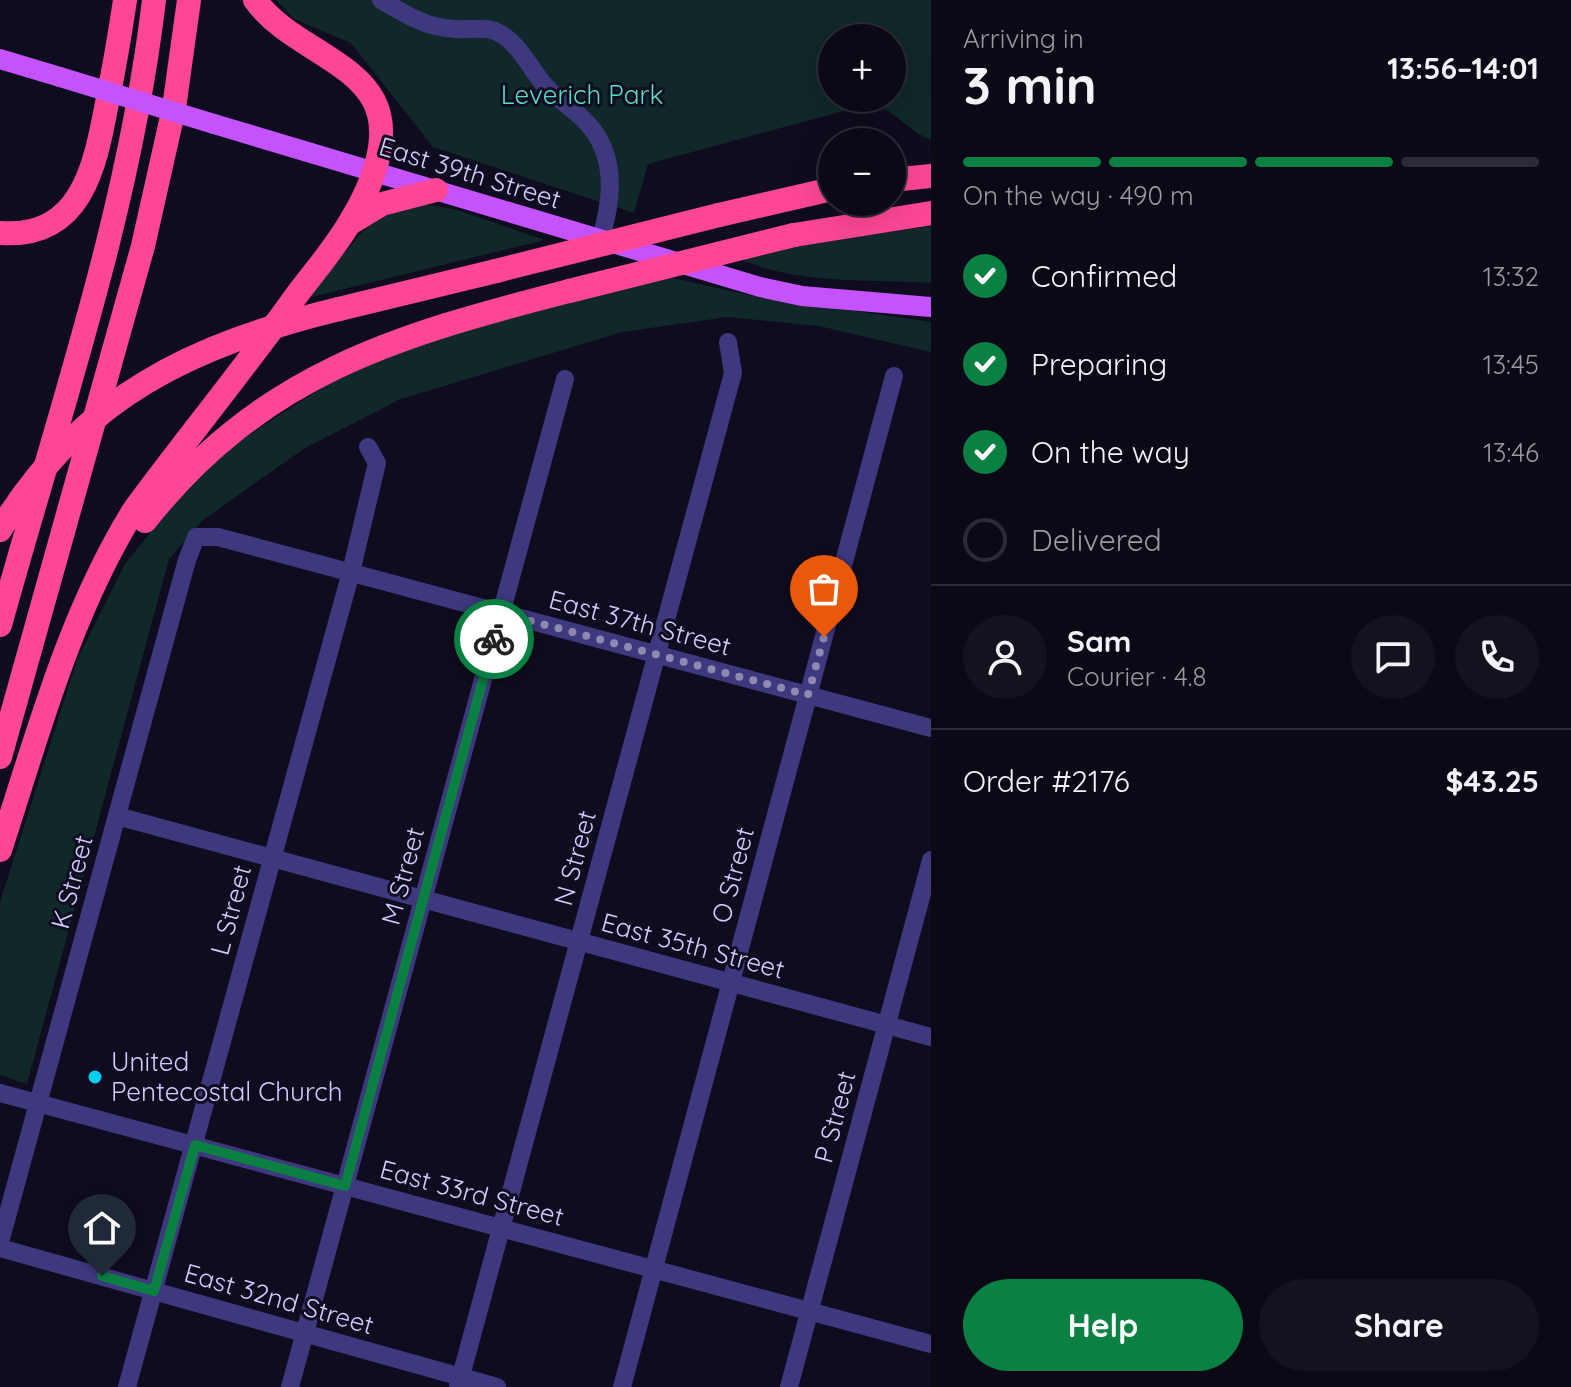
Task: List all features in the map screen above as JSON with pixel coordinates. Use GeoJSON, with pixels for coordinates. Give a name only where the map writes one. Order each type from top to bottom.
{"type":"FeatureCollection","features":[{"type":"Feature","properties":{"kind":"highway"},"geometry":{"type":"LineString","coordinates":[[0,233],[30,232],[44,227],[55,221],[82,193],[94,163],[103,123],[125,0]]}},
{"type":"Feature","properties":{"kind":"highway"},"geometry":{"type":"LineString","coordinates":[[0,625],[115,212],[141,99],[154,0]]}},
{"type":"Feature","properties":{"kind":"highway"},"geometry":{"type":"LineString","coordinates":[[0,757],[143,246],[174,108],[189,0]]}},
{"type":"Feature","properties":{"kind":"highway"},"geometry":{"type":"LineString","coordinates":[[0,850],[85,598],[134,510],[350,224],[372,171],[382,131],[373,100],[344,69],[289,35],[255,0]]}},
{"type":"Feature","properties":{"kind":"highway"},"geometry":{"type":"LineString","coordinates":[[906,179],[931,176]]}},
{"type":"Feature","properties":{"kind":"highway"},"geometry":{"type":"LineString","coordinates":[[350,224],[382,204],[436,190]]}},
{"type":"Feature","properties":{"kind":"highway"},"geometry":{"type":"LineString","coordinates":[[0,530],[36,479],[114,403],[202,351],[281,323],[818,192]]}},
{"type":"Feature","properties":{"kind":"highway"},"geometry":{"type":"LineString","coordinates":[[61,664],[90,603],[120,552],[178,481],[246,420],[284,393],[372,348],[424,330],[794,235],[931,213]]}},
{"type":"Feature","properties":{"kind":"main road","name":"East 39th Street"},"geometry":{"type":"LineString","coordinates":[[0,59],[600,240],[787,293],[931,307]]}},
{"type":"Feature","properties":{"kind":"street"},"geometry":{"type":"LineString","coordinates":[[381,0],[416,21],[434,26],[498,32],[513,45],[552,94],[586,121],[603,149],[612,187],[611,206],[600,240]]}},
{"type":"Feature","properties":{"kind":"street","name":"N Street"},"geometry":{"type":"LineString","coordinates":[[459,1382],[733,373],[728,342]]}},
{"type":"Feature","properties":{"kind":"street","name":"O Street"},"geometry":{"type":"LineString","coordinates":[[622,1387],[894,376]]}},
{"type":"Feature","properties":{"kind":"street","name":"M Street"},"geometry":{"type":"LineString","coordinates":[[290,1387],[565,379]]}},
{"type":"Feature","properties":{"kind":"street","name":"L Street"},"geometry":{"type":"LineString","coordinates":[[127,1387],[351,572],[377,463],[368,447]]}},
{"type":"Feature","properties":{"kind":"street","name":"East 37th Street"},"geometry":{"type":"LineString","coordinates":[[196,537],[218,537],[931,728]]}},
{"type":"Feature","properties":{"kind":"street","name":"K Street"},"geometry":{"type":"LineString","coordinates":[[0,1245],[187,560],[196,537]]}},
{"type":"Feature","properties":{"kind":"street","name":"East 35th Street"},"geometry":{"type":"LineString","coordinates":[[117,816],[931,1037]]}},
{"type":"Feature","properties":{"kind":"street","name":"P Street"},"geometry":{"type":"LineString","coordinates":[[789,1387],[931,860]]}},
{"type":"Feature","properties":{"kind":"street","name":"East 33rd Street"},"geometry":{"type":"LineString","coordinates":[[0,1093],[931,1344]]}},
{"type":"Feature","properties":{"kind":"street","name":"East 32nd Street"},"geometry":{"type":"LineString","coordinates":[[0,1245],[305,1333],[459,1382],[497,1387]]}},
{"type":"Feature","properties":{"kind":"green space","name":"Leverich Park"},"geometry":{"type":"Polygon","coordinates":[[[276,0],[931,0],[931,140],[889,112],[906,112],[906,24],[818,24],[818,112],[840,112],[648,164],[634,213],[433,147],[351,43],[294,19],[276,0]]]}},
{"type":"Feature","properties":{"kind":"green space"},"geometry":{"type":"Polygon","coordinates":[[[416,203],[454,209],[545,240],[307,298],[368,225],[386,210],[416,203]]]}},
{"type":"Feature","properties":{"kind":"green space"},"geometry":{"type":"Polygon","coordinates":[[[931,226],[931,283],[809,277],[740,259],[801,245],[931,226]]]}},
{"type":"Feature","properties":{"kind":"green space"},"geometry":{"type":"Polygon","coordinates":[[[672,278],[763,298],[931,322],[931,352],[819,326],[727,317],[622,332],[401,399],[305,448],[203,520],[169,559],[27,1084],[0,1075],[0,902],[77,660],[125,564],[171,507],[230,447],[354,367],[497,320],[672,278]]]}},
{"type":"Feature","properties":{"kind":"way so far"},"geometry":{"type":"LineString","coordinates":[[494,639],[501,613],[808,695],[824,637]]}},
{"type":"Feature","properties":{"kind":"place","name":"United Pentecostal Church"},"geometry":{"type":"Point","coordinates":[95,1077]}},
{"type":"Feature","properties":{"kind":"route"},"geometry":{"type":"LineString","coordinates":[[102,1276],[154,1291],[195,1145],[345,1186],[494,639]]}}]}
